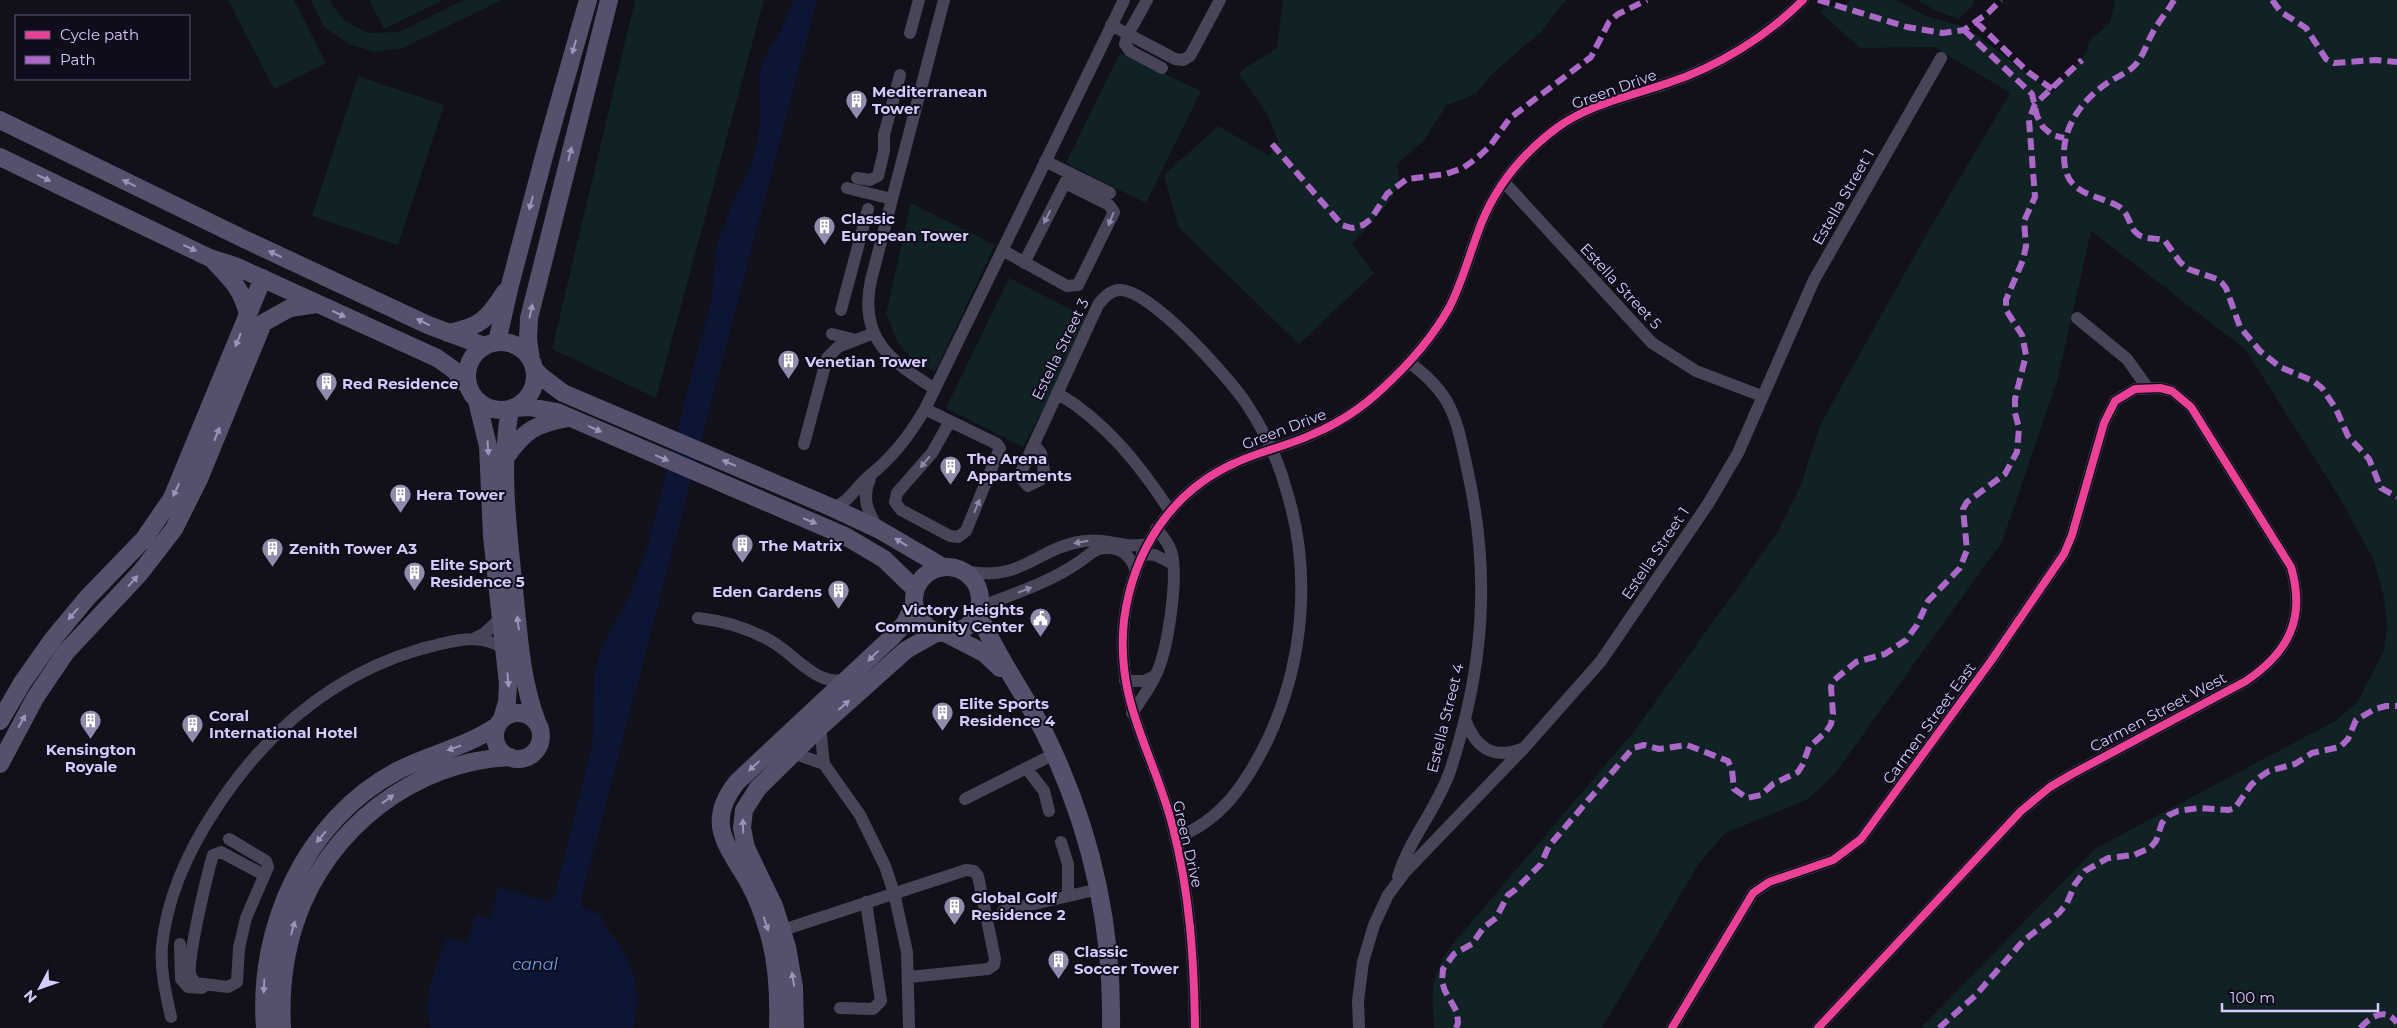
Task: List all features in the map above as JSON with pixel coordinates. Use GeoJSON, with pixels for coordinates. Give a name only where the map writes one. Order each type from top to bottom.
{"type":"FeatureCollection","features":[{"type":"Feature","properties":{"kind":"main road"},"geometry":{"type":"LineString","coordinates":[[589,0],[587,24],[590,30],[600,36]]}},
{"type":"Feature","properties":{"kind":"main road"},"geometry":{"type":"LineString","coordinates":[[468,386],[468,368],[472,359],[491,344],[510,285],[589,0]]}},
{"type":"Feature","properties":{"kind":"main road"},"geometry":{"type":"LineString","coordinates":[[512,409],[523,403],[534,388],[533,364],[528,339],[529,318],[609,0]]}},
{"type":"Feature","properties":{"kind":"main road"},"geometry":{"type":"LineString","coordinates":[[0,120],[246,240],[448,333],[491,344],[505,342],[520,348],[559,391],[834,508],[878,529],[943,567],[964,571],[970,576],[979,590],[979,610],[991,641],[1021,690],[1054,754],[1080,818],[1100,889],[1110,956],[1111,1028]]}},
{"type":"Feature","properties":{"kind":"main road"},"geometry":{"type":"LineString","coordinates":[[0,157],[210,258],[263,278],[437,358],[454,370],[468,386],[477,401],[488,446],[492,536],[508,693],[497,744],[500,750],[510,757]]}},
{"type":"Feature","properties":{"kind":"main road"},"geometry":{"type":"LineString","coordinates":[[210,258],[235,282],[244,297],[248,314]]}},
{"type":"Feature","properties":{"kind":"main road"},"geometry":{"type":"LineString","coordinates":[[0,721],[22,683],[64,625],[87,598],[128,558],[159,519],[183,476],[263,278]]}},
{"type":"Feature","properties":{"kind":"main road"},"geometry":{"type":"LineString","coordinates":[[448,333],[472,328],[481,323],[488,317],[510,285]]}},
{"type":"Feature","properties":{"kind":"main road"},"geometry":{"type":"LineString","coordinates":[[0,764],[34,698],[66,652],[140,573],[174,529],[199,479],[263,323],[290,308],[316,304]]}},
{"type":"Feature","properties":{"kind":"main road"},"geometry":{"type":"LineString","coordinates":[[477,401],[492,410],[546,410],[570,418],[858,543],[884,559],[914,597],[922,622],[984,653],[1021,690]]}},
{"type":"Feature","properties":{"kind":"main road"},"geometry":{"type":"LineString","coordinates":[[282,1028],[283,972],[296,919],[306,894],[335,849],[372,811],[416,782],[466,763],[510,757],[524,758],[536,750],[541,736],[528,696],[518,628],[509,537],[506,457],[512,409]]}},
{"type":"Feature","properties":{"kind":"main road"},"geometry":{"type":"LineString","coordinates":[[506,457],[515,444],[530,430],[544,422],[570,418]]}},
{"type":"Feature","properties":{"kind":"main road"},"geometry":{"type":"LineString","coordinates":[[778,1028],[778,982],[769,935],[755,896],[727,849],[721,828],[721,817],[725,802],[737,782],[849,679],[899,630],[926,574],[943,567]]}},
{"type":"Feature","properties":{"kind":"main road"},"geometry":{"type":"LineString","coordinates":[[795,1028],[794,987],[783,930],[746,848],[742,819],[744,810],[752,794],[820,727],[906,650],[916,642],[942,633],[965,628],[979,610]]}},
{"type":"Feature","properties":{"kind":"main road"},"geometry":{"type":"LineString","coordinates":[[265,1028],[265,974],[277,918],[296,875],[316,843],[354,802],[381,781],[418,761],[471,742],[500,723],[508,715],[524,714],[537,722]]}},
{"type":"Feature","properties":{"kind":"street"},"geometry":{"type":"LineString","coordinates":[[910,33],[919,0]]}},
{"type":"Feature","properties":{"kind":"street"},"geometry":{"type":"LineString","coordinates":[[935,389],[893,360],[874,332],[869,316],[868,292],[944,0]]}},
{"type":"Feature","properties":{"kind":"street"},"geometry":{"type":"LineString","coordinates":[[834,508],[851,497],[898,450],[925,409],[1124,0]]}},
{"type":"Feature","properties":{"kind":"street"},"geometry":{"type":"LineString","coordinates":[[1147,0],[1128,34],[1125,44],[1130,52],[1162,68]]}},
{"type":"Feature","properties":{"kind":"street"},"geometry":{"type":"LineString","coordinates":[[1111,25],[1175,59],[1187,59],[1220,0]]}},
{"type":"Feature","properties":{"kind":"street","name":"Green Drive"},"geometry":{"type":"LineString","coordinates":[[1195,1028],[1191,926],[1175,838],[1162,791],[1132,713],[1125,682],[1122,649],[1125,619],[1135,569],[1144,549],[1170,511],[1219,470],[1311,436],[1347,417],[1373,397],[1409,362],[1436,328],[1448,309],[1462,282],[1482,222],[1504,182],[1528,152],[1576,115],[1680,79],[1715,64],[1775,24],[1803,0]]}},
{"type":"Feature","properties":{"kind":"street","name":"Estella Street 1"},"geometry":{"type":"LineString","coordinates":[[1360,1028],[1360,982],[1367,944],[1380,910],[1397,882],[1524,748],[1601,661],[1724,479],[1746,436],[1814,280],[1941,58]]}},
{"type":"Feature","properties":{"kind":"street"},"geometry":{"type":"LineString","coordinates":[[857,178],[870,180],[876,178],[879,173],[884,148],[884,134],[900,75]]}},
{"type":"Feature","properties":{"kind":"street"},"geometry":{"type":"LineString","coordinates":[[884,148],[904,153]]}},
{"type":"Feature","properties":{"kind":"street"},"geometry":{"type":"LineString","coordinates":[[1002,250],[1066,286],[1075,287],[1081,282],[1114,212],[1110,205],[1067,178],[1046,161]]}},
{"type":"Feature","properties":{"kind":"street"},"geometry":{"type":"LineString","coordinates":[[1067,178],[1110,193]]}},
{"type":"Feature","properties":{"kind":"street"},"geometry":{"type":"LineString","coordinates":[[1024,262],[1067,178]]}},
{"type":"Feature","properties":{"kind":"street","name":"Estella Street 5"},"geometry":{"type":"LineString","coordinates":[[1504,182],[1652,343],[1696,371],[1762,396]]}},
{"type":"Feature","properties":{"kind":"street"},"geometry":{"type":"LineString","coordinates":[[847,188],[892,199]]}},
{"type":"Feature","properties":{"kind":"street"},"geometry":{"type":"LineString","coordinates":[[841,310],[868,208]]}},
{"type":"Feature","properties":{"kind":"street"},"geometry":{"type":"LineString","coordinates":[[862,232],[882,237]]}},
{"type":"Feature","properties":{"kind":"street","name":"Estella Street 3"},"geometry":{"type":"LineString","coordinates":[[1034,445],[1057,392],[1102,300],[1112,292],[1125,291],[1145,302],[1166,318],[1222,371],[1248,406],[1287,490],[1296,535],[1302,596],[1295,658],[1274,727],[1256,761],[1232,798],[1207,823],[1175,838]]}},
{"type":"Feature","properties":{"kind":"street"},"geometry":{"type":"LineString","coordinates":[[2077,318],[2085,332],[2127,359],[2147,387]]}},
{"type":"Feature","properties":{"kind":"street"},"geometry":{"type":"LineString","coordinates":[[804,444],[826,358],[834,350],[874,332]]}},
{"type":"Feature","properties":{"kind":"street"},"geometry":{"type":"LineString","coordinates":[[832,334],[856,340]]}},
{"type":"Feature","properties":{"kind":"street","name":"Estella Street 4"},"geometry":{"type":"LineString","coordinates":[[1397,882],[1402,864],[1443,790],[1465,719],[1475,673],[1482,595],[1482,564],[1476,508],[1453,413],[1439,389],[1409,362]]}},
{"type":"Feature","properties":{"kind":"street","name":"Carmen Street East"},"geometry":{"type":"LineString","coordinates":[[1672,1028],[1753,893],[1769,882],[1833,860],[1855,845],[1872,825],[1991,661],[2064,554],[2072,535],[2108,411],[2124,394],[2147,387]]}},
{"type":"Feature","properties":{"kind":"street","name":"Carmen Street West"},"geometry":{"type":"LineString","coordinates":[[1818,1028],[2021,811],[2038,796],[2072,774],[2246,681],[2269,663],[2287,641],[2294,627],[2297,597],[2293,574],[2285,556],[2191,407],[2172,391],[2147,387]]}},
{"type":"Feature","properties":{"kind":"street"},"geometry":{"type":"LineString","coordinates":[[1057,392],[1089,415],[1114,438],[1142,470],[1170,511]]}},
{"type":"Feature","properties":{"kind":"street"},"geometry":{"type":"LineString","coordinates":[[925,409],[950,421],[997,444],[1000,450],[966,531],[958,537],[950,536],[901,510],[895,502],[899,490],[932,453],[950,421]]}},
{"type":"Feature","properties":{"kind":"street"},"geometry":{"type":"LineString","coordinates":[[875,473],[866,487],[865,496],[866,504],[878,529]]}},
{"type":"Feature","properties":{"kind":"street"},"geometry":{"type":"LineString","coordinates":[[1132,713],[1155,676],[1167,637],[1174,581],[1173,564],[1168,545],[1156,529]]}},
{"type":"Feature","properties":{"kind":"street"},"geometry":{"type":"LineString","coordinates":[[964,571],[982,575],[1020,568],[1057,550],[1086,540],[1107,541],[1134,546],[1173,564]]}},
{"type":"Feature","properties":{"kind":"street"},"geometry":{"type":"LineString","coordinates":[[979,610],[1035,586],[1067,570],[1091,553],[1105,548],[1121,551],[1128,556],[1135,569]]}},
{"type":"Feature","properties":{"kind":"street"},"geometry":{"type":"LineString","coordinates":[[1057,550],[1065,558],[1067,570]]}},
{"type":"Feature","properties":{"kind":"street"},"geometry":{"type":"LineString","coordinates":[[698,618],[717,620],[755,633],[786,651],[812,672],[830,681],[849,679]]}},
{"type":"Feature","properties":{"kind":"street"},"geometry":{"type":"LineString","coordinates":[[473,639],[485,633],[500,619]]}},
{"type":"Feature","properties":{"kind":"street"},"geometry":{"type":"LineString","coordinates":[[171,1017],[163,979],[163,942],[167,914],[176,883],[202,829],[241,771],[274,735],[299,712],[333,689],[380,664],[439,644],[473,639],[493,641],[504,649]]}},
{"type":"Feature","properties":{"kind":"street"},"geometry":{"type":"LineString","coordinates":[[812,672],[820,689],[818,707]]}},
{"type":"Feature","properties":{"kind":"street"},"geometry":{"type":"LineString","coordinates":[[1125,682],[1144,681],[1155,676]]}},
{"type":"Feature","properties":{"kind":"street"},"geometry":{"type":"LineString","coordinates":[[1465,719],[1472,736],[1485,748],[1502,753],[1524,748]]}},
{"type":"Feature","properties":{"kind":"street"},"geometry":{"type":"LineString","coordinates":[[820,727],[824,764]]}},
{"type":"Feature","properties":{"kind":"street"},"geometry":{"type":"LineString","coordinates":[[794,753],[824,764],[845,790],[885,866],[902,926],[909,977],[908,1028]]}},
{"type":"Feature","properties":{"kind":"street"},"geometry":{"type":"LineString","coordinates":[[965,799],[1054,754]]}},
{"type":"Feature","properties":{"kind":"street"},"geometry":{"type":"LineString","coordinates":[[1027,769],[1044,791],[1049,811]]}},
{"type":"Feature","properties":{"kind":"street"},"geometry":{"type":"LineString","coordinates":[[228,840],[266,861],[268,867],[246,918],[239,948],[238,979],[234,985],[228,987],[201,985],[193,980],[190,972],[193,946],[214,855],[221,852],[264,875]]}},
{"type":"Feature","properties":{"kind":"street"},"geometry":{"type":"LineString","coordinates":[[1060,842],[1068,864],[1068,896]]}},
{"type":"Feature","properties":{"kind":"street"},"geometry":{"type":"LineString","coordinates":[[783,930],[966,870],[974,871],[978,876],[995,959],[994,964],[988,969],[909,977]]}},
{"type":"Feature","properties":{"kind":"street"},"geometry":{"type":"LineString","coordinates":[[1003,911],[1100,889]]}},
{"type":"Feature","properties":{"kind":"street"},"geometry":{"type":"LineString","coordinates":[[840,1008],[873,1009],[881,1001],[866,902]]}},
{"type":"Feature","properties":{"kind":"street"},"geometry":{"type":"LineString","coordinates":[[163,942],[193,946]]}},
{"type":"Feature","properties":{"kind":"street"},"geometry":{"type":"LineString","coordinates":[[180,944],[180,976],[182,982],[192,988],[220,990]]}},
{"type":"Feature","properties":{"kind":"shaded area"},"geometry":{"type":"Polygon","coordinates":[[[228,0],[294,0],[326,63],[274,89],[228,0]]]}},
{"type":"Feature","properties":{"kind":"shaded area"},"geometry":{"type":"Polygon","coordinates":[[[311,0],[329,0],[342,19],[367,33],[399,32],[463,0],[502,0],[403,48],[375,52],[351,45],[324,27],[311,0]]]}},
{"type":"Feature","properties":{"kind":"shaded area"},"geometry":{"type":"Polygon","coordinates":[[[369,0],[443,0],[384,29],[369,0]]]}},
{"type":"Feature","properties":{"kind":"shaded area"},"geometry":{"type":"Polygon","coordinates":[[[635,0],[764,0],[656,398],[552,349],[635,0]]]}},
{"type":"Feature","properties":{"kind":"shaded area"},"geometry":{"type":"Polygon","coordinates":[[[1283,0],[1566,0],[1541,32],[1492,74],[1476,94],[1447,105],[1424,140],[1397,165],[1399,180],[1392,197],[1352,244],[1374,273],[1299,344],[1178,227],[1164,175],[1218,126],[1269,155],[1278,142],[1268,115],[1239,74],[1245,68],[1277,48],[1283,0]]]}},
{"type":"Feature","properties":{"kind":"shaded area"},"geometry":{"type":"Polygon","coordinates":[[[1851,0],[1896,0],[1926,16],[1966,27],[2053,93],[2086,53],[2089,41],[2110,23],[2115,0],[2397,0],[2397,1028],[1921,1028],[2096,848],[2335,721],[2357,703],[2384,650],[2387,628],[2384,597],[2374,561],[2341,500],[2245,349],[2091,231],[2058,378],[2002,542],[1834,775],[1808,799],[1724,834],[1698,865],[1602,1028],[1434,1028],[1434,985],[1439,967],[1452,945],[1635,730],[1777,533],[1801,485],[1820,425],[1929,230],[2010,93],[1934,47],[1860,48],[1820,12],[1827,6],[1844,5],[1851,0]]]}},
{"type":"Feature","properties":{"kind":"shaded area"},"geometry":{"type":"Polygon","coordinates":[[[1918,0],[1974,0],[1974,5],[1959,19],[1936,11],[1918,0]]]}},
{"type":"Feature","properties":{"kind":"shaded area"},"geometry":{"type":"Polygon","coordinates":[[[1120,53],[1201,91],[1146,203],[1066,163],[1120,53]]]}},
{"type":"Feature","properties":{"kind":"shaded area"},"geometry":{"type":"Polygon","coordinates":[[[358,76],[444,105],[398,245],[312,216],[358,76]]]}},
{"type":"Feature","properties":{"kind":"shaded area"},"geometry":{"type":"Polygon","coordinates":[[[911,203],[995,245],[935,372],[911,358],[898,343],[886,314],[911,203]]]}},
{"type":"Feature","properties":{"kind":"shaded area"},"geometry":{"type":"Polygon","coordinates":[[[1009,278],[1090,319],[1023,447],[946,408],[1009,278]]]}},
{"type":"Feature","properties":{"kind":"water","name":"canal"},"geometry":{"type":"Polygon","coordinates":[[[793,0],[817,0],[582,895],[581,907],[604,916],[602,923],[620,946],[632,971],[636,984],[637,998],[633,1028],[431,1028],[428,1004],[429,993],[434,971],[447,938],[468,943],[475,915],[490,918],[498,887],[550,902],[555,895],[593,740],[594,678],[601,648],[629,597],[648,544],[711,300],[717,245],[735,196],[748,172],[756,149],[760,122],[759,74],[769,48],[781,30],[793,0]]]}},
{"type":"Feature","properties":{"kind":"marked path"},"geometry":{"type":"LineString","coordinates":[[1272,144],[1342,225],[1352,228],[1363,225],[1371,219],[1387,194],[1407,179],[1446,174],[1463,168],[1477,158],[1490,146],[1510,118],[1591,57],[1609,22],[1618,14],[1647,0]]}},
{"type":"Feature","properties":{"kind":"marked path"},"geometry":{"type":"LineString","coordinates":[[1818,0],[1907,27],[1943,33],[1964,30],[1988,13],[2001,0]]}},
{"type":"Feature","properties":{"kind":"marked path"},"geometry":{"type":"LineString","coordinates":[[2174,0],[2155,28],[2142,56],[2136,64],[2130,70],[2094,93],[2073,120],[2068,131],[2064,153],[2068,177],[2073,184],[2088,194],[2118,206],[2126,213],[2133,229],[2139,235],[2165,241],[2180,262],[2188,269],[2217,279],[2222,283],[2226,288],[2240,327],[2260,351],[2280,367],[2313,381],[2322,388],[2336,409],[2348,436],[2369,459],[2381,488],[2397,497]]}},
{"type":"Feature","properties":{"kind":"marked path"},"geometry":{"type":"LineString","coordinates":[[2272,0],[2281,12],[2306,28],[2326,59],[2334,63],[2375,60],[2397,62]]}},
{"type":"Feature","properties":{"kind":"marked path"},"geometry":{"type":"LineString","coordinates":[[1976,22],[2028,72],[2052,89]]}},
{"type":"Feature","properties":{"kind":"marked path"},"geometry":{"type":"LineString","coordinates":[[1964,30],[2032,94],[2037,116],[2043,127],[2052,135],[2064,138]]}},
{"type":"Feature","properties":{"kind":"marked path"},"geometry":{"type":"LineString","coordinates":[[1456,1028],[1458,1023],[1457,1012],[1442,982],[1443,969],[1454,954],[1472,944],[1484,927],[1496,918],[1508,895],[1541,864],[1549,846],[1633,748],[1644,745],[1659,749],[1687,745],[1728,761],[1732,770],[1734,789],[1747,798],[1761,795],[1773,784],[1798,772],[1809,747],[1826,732],[1831,724],[1833,714],[1831,687],[1833,681],[1856,662],[1885,654],[1906,640],[1917,625],[1928,601],[1960,568],[1967,550],[1963,509],[1967,502],[2005,474],[2017,452],[2019,428],[2015,413],[2015,399],[2026,355],[2022,335],[2006,310],[2006,300],[2023,260],[2026,246],[2024,221],[2035,197],[2029,120],[2035,104],[2082,60]]}},
{"type":"Feature","properties":{"kind":"marked path"},"geometry":{"type":"LineString","coordinates":[[1939,1028],[1975,996],[2023,941],[2059,913],[2067,903],[2075,884],[2085,871],[2108,858],[2134,855],[2150,848],[2156,841],[2162,823],[2169,815],[2178,811],[2199,808],[2229,810],[2235,808],[2251,785],[2269,771],[2295,764],[2312,753],[2340,747],[2348,739],[2356,720],[2375,709],[2397,706]]}},
{"type":"Feature","properties":{"kind":"marked path"},"geometry":{"type":"LineString","coordinates":[[2360,1028],[2373,1017],[2383,1014],[2388,1015],[2397,1023]]}},
{"type":"Feature","properties":{"kind":"cycle path"},"geometry":{"type":"LineString","coordinates":[[1195,1028],[1194,977],[1190,927],[1179,853],[1165,801],[1131,703],[1125,677],[1123,650],[1124,620],[1129,595],[1136,571],[1158,527],[1174,507],[1212,475],[1235,463],[1303,438],[1332,425],[1367,402],[1383,388],[1419,351],[1449,308],[1481,224],[1503,182],[1523,158],[1558,127],[1597,106],[1654,88],[1705,68],[1757,38],[1789,14],[1803,0]]}},
{"type":"Feature","properties":{"kind":"cycle path"},"geometry":{"type":"LineString","coordinates":[[1672,1028],[1753,893],[1769,882],[1833,860],[1861,839],[1991,661],[2064,554],[2072,535],[2104,423],[2115,401],[2135,389],[2160,388],[2172,391],[2191,407],[2291,567],[2295,585],[2295,618],[2283,646],[2261,670],[2246,681],[2050,787],[2021,811],[1818,1028]]}},
{"type":"Feature","properties":{"kind":"place","name":"Mediterranean Tower"},"geometry":{"type":"Point","coordinates":[856,119]}},
{"type":"Feature","properties":{"kind":"place","name":"Classic European Tower"},"geometry":{"type":"Point","coordinates":[825,246]}},
{"type":"Feature","properties":{"kind":"place","name":"Venetian Tower"},"geometry":{"type":"Point","coordinates":[789,380]}},
{"type":"Feature","properties":{"kind":"place","name":"Red Residence"},"geometry":{"type":"Point","coordinates":[326,402]}},
{"type":"Feature","properties":{"kind":"place","name":"The Arena Appartments"},"geometry":{"type":"Point","coordinates":[951,486]}},
{"type":"Feature","properties":{"kind":"place","name":"Hera Tower"},"geometry":{"type":"Point","coordinates":[400,513]}},
{"type":"Feature","properties":{"kind":"place","name":"The Matrix"},"geometry":{"type":"Point","coordinates":[743,564]}},
{"type":"Feature","properties":{"kind":"place","name":"Zenith Tower A3"},"geometry":{"type":"Point","coordinates":[273,567]}},
{"type":"Feature","properties":{"kind":"place","name":"Elite Sport Residence 5"},"geometry":{"type":"Point","coordinates":[414,592]}},
{"type":"Feature","properties":{"kind":"place","name":"Eden Gardens"},"geometry":{"type":"Point","coordinates":[838,610]}},
{"type":"Feature","properties":{"kind":"place","name":"Victory Heights Community Center"},"geometry":{"type":"Point","coordinates":[1040,637]}},
{"type":"Feature","properties":{"kind":"place","name":"Elite Sports Residence 4"},"geometry":{"type":"Point","coordinates":[943,731]}},
{"type":"Feature","properties":{"kind":"place","name":"Kensington Royale"},"geometry":{"type":"Point","coordinates":[91,740]}},
{"type":"Feature","properties":{"kind":"place","name":"Coral International Hotel"},"geometry":{"type":"Point","coordinates":[193,743]}},
{"type":"Feature","properties":{"kind":"place","name":"Global Golf Residence 2"},"geometry":{"type":"Point","coordinates":[955,925]}},
{"type":"Feature","properties":{"kind":"place","name":"Classic Soccer Tower"},"geometry":{"type":"Point","coordinates":[1058,979]}}]}
